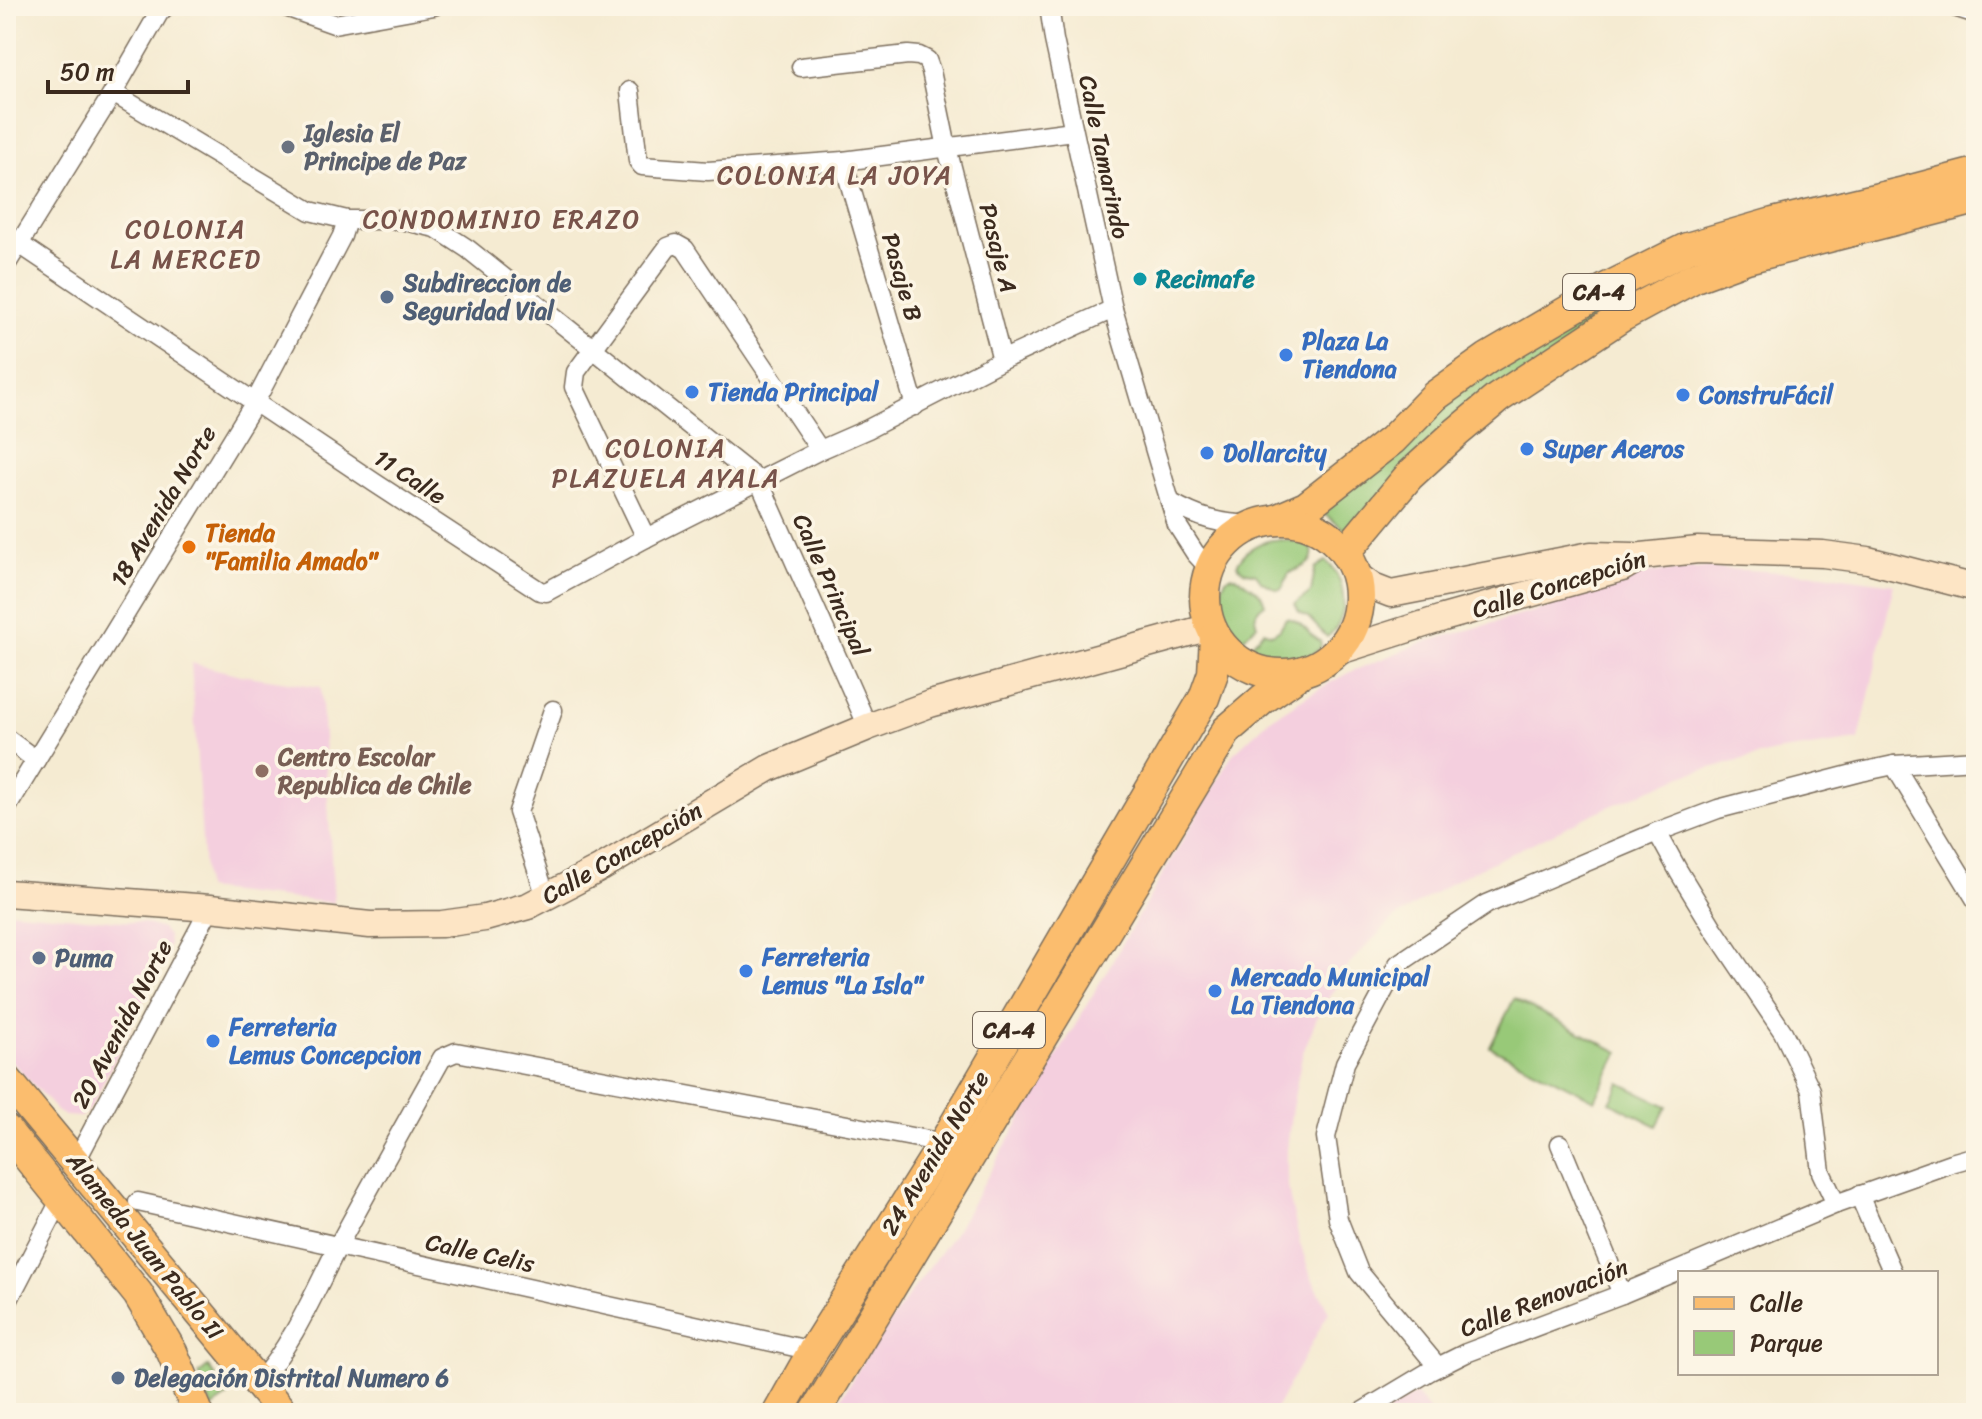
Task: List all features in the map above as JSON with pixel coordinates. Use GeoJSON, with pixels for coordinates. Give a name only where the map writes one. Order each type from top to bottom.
{"type":"FeatureCollection","features":[{"type":"Feature","properties":{"kind":"main road","name":"CA-4"},"geometry":{"type":"LineString","coordinates":[[1336,652],[1314,667],[1280,674],[1257,670],[1237,659],[1213,632],[1205,601],[1210,569],[1227,542],[1306,507],[1392,440],[1435,396],[1549,320],[1687,248],[1773,223],[1976,173]]}},
{"type":"Feature","properties":{"kind":"main road","name":"CA-4"},"geometry":{"type":"LineString","coordinates":[[1350,564],[1409,476],[1457,432],[1498,398],[1621,317],[1695,277],[1747,258],[1976,199]]}},
{"type":"Feature","properties":{"kind":"main road"},"geometry":{"type":"LineString","coordinates":[[1265,523],[1290,521],[1315,528],[1336,543],[1350,564],[1359,597],[1355,620],[1336,652]]}},
{"type":"Feature","properties":{"kind":"main road","name":"24 Avenida Norte"},"geometry":{"type":"LineString","coordinates":[[778,1413],[813,1351],[944,1143],[1204,698],[1213,673],[1213,632]]}},
{"type":"Feature","properties":{"kind":"main road","name":"24 Avenida Norte"},"geometry":{"type":"LineString","coordinates":[[815,1413],[1227,730],[1263,699],[1303,671]]}},
{"type":"Feature","properties":{"kind":"main road","name":"Alameda Juan Pablo II"},"geometry":{"type":"LineString","coordinates":[[6,1079],[76,1161],[258,1398],[283,1413]]}},
{"type":"Feature","properties":{"kind":"main road"},"geometry":{"type":"LineString","coordinates":[[6,1100],[258,1398]]}},
{"type":"Feature","properties":{"kind":"main road","name":"Alameda Juan Pablo II"},"geometry":{"type":"LineString","coordinates":[[6,1130],[62,1197],[151,1314],[172,1352],[198,1413]]}},
{"type":"Feature","properties":{"kind":"street"},"geometry":{"type":"LineString","coordinates":[[283,6],[334,24],[434,6]]}},
{"type":"Feature","properties":{"kind":"street","name":"Calle Tamarindo"},"geometry":{"type":"LineString","coordinates":[[1049,6],[1113,309],[1177,525],[1195,553],[1210,569]]}},
{"type":"Feature","properties":{"kind":"street"},"geometry":{"type":"LineString","coordinates":[[1951,6],[1976,14]]}},
{"type":"Feature","properties":{"kind":"street"},"geometry":{"type":"LineString","coordinates":[[6,265],[13,239],[113,93],[158,8]]}},
{"type":"Feature","properties":{"kind":"street","name":"Pasaje A"},"geometry":{"type":"LineString","coordinates":[[801,67],[908,55],[927,60],[1002,360]]}},
{"type":"Feature","properties":{"kind":"street"},"geometry":{"type":"LineString","coordinates":[[630,91],[637,155],[642,166],[708,171],[843,161],[1073,131]]}},
{"type":"Feature","properties":{"kind":"street","name":"Calle Principal"},"geometry":{"type":"LineString","coordinates":[[113,93],[310,211],[347,220],[400,220],[436,228],[468,249],[759,481],[868,727]]}},
{"type":"Feature","properties":{"kind":"street","name":"Pasaje B"},"geometry":{"type":"LineString","coordinates":[[843,161],[915,406]]}},
{"type":"Feature","properties":{"kind":"street","name":"18 Avenida Norte"},"geometry":{"type":"LineString","coordinates":[[6,809],[255,402],[342,236],[347,220]]}},
{"type":"Feature","properties":{"kind":"street","name":"11 Calle"},"geometry":{"type":"LineString","coordinates":[[13,239],[540,591],[546,592],[646,538]]}},
{"type":"Feature","properties":{"kind":"street"},"geometry":{"type":"LineString","coordinates":[[820,450],[685,249],[676,244],[668,247],[576,372],[574,387],[646,538],[1002,360],[1113,309]]}},
{"type":"Feature","properties":{"kind":"street"},"geometry":{"type":"LineString","coordinates":[[1170,502],[1208,520],[1227,524],[1265,523]]}},
{"type":"Feature","properties":{"kind":"street","name":"Calle Concepción"},"geometry":{"type":"LineString","coordinates":[[1336,652],[1443,618],[1622,568],[1642,556],[1698,550],[1823,554],[1868,560],[1976,588]]}},
{"type":"Feature","properties":{"kind":"street"},"geometry":{"type":"LineString","coordinates":[[1350,564],[1373,587],[1391,594],[1591,555],[1642,556]]}},
{"type":"Feature","properties":{"kind":"street","name":"Calle Concepción"},"geometry":{"type":"LineString","coordinates":[[6,893],[210,908],[370,925],[442,924],[485,918],[528,906],[601,868],[769,768],[868,727],[930,704],[1213,632]]}},
{"type":"Feature","properties":{"kind":"street"},"geometry":{"type":"LineString","coordinates":[[546,897],[518,812],[553,710]]}},
{"type":"Feature","properties":{"kind":"street"},"geometry":{"type":"LineString","coordinates":[[6,738],[36,760]]}},
{"type":"Feature","properties":{"kind":"street"},"geometry":{"type":"LineString","coordinates":[[1438,1367],[1359,1272],[1338,1219],[1326,1137],[1345,1063],[1398,964],[1487,904],[1718,809],[1894,765],[1976,760]]}},
{"type":"Feature","properties":{"kind":"street"},"geometry":{"type":"LineString","coordinates":[[1894,765],[1976,900]]}},
{"type":"Feature","properties":{"kind":"street"},"geometry":{"type":"LineString","coordinates":[[1657,832],[1713,928],[1783,1032],[1811,1090],[1821,1172],[1836,1204]]}},
{"type":"Feature","properties":{"kind":"street","name":"20 Avenida Norte"},"geometry":{"type":"LineString","coordinates":[[76,1161],[210,908]]}},
{"type":"Feature","properties":{"kind":"street"},"geometry":{"type":"LineString","coordinates":[[258,1398],[442,1058],[456,1052],[944,1143]]}},
{"type":"Feature","properties":{"kind":"street"},"geometry":{"type":"LineString","coordinates":[[1560,1144],[1622,1294]]}},
{"type":"Feature","properties":{"kind":"street","name":"Calle Renovación"},"geometry":{"type":"LineString","coordinates":[[1360,1413],[1466,1353],[1622,1294],[1859,1195],[1976,1156]]}},
{"type":"Feature","properties":{"kind":"street"},"geometry":{"type":"LineString","coordinates":[[1859,1195],[1892,1271]]}},
{"type":"Feature","properties":{"kind":"street"},"geometry":{"type":"LineString","coordinates":[[6,1305],[62,1197]]}},
{"type":"Feature","properties":{"kind":"street","name":"Calle Celis"},"geometry":{"type":"LineString","coordinates":[[138,1202],[813,1351]]}},
{"type":"Feature","properties":{"kind":"shaded area","name":"Mercado Municipal La Tiendona"},"geometry":{"type":"Polygon","coordinates":[[[1708,568],[1822,574],[1894,584],[1859,740],[1775,752],[1687,774],[1606,808],[1459,878],[1392,920],[1351,962],[1316,1020],[1302,1055],[1287,1150],[1290,1200],[1300,1243],[1310,1274],[1329,1312],[1273,1413],[832,1413],[874,1343],[957,1229],[1232,755],[1269,720],[1308,695],[1348,673],[1421,643],[1539,610],[1646,573],[1708,568]]]}},
{"type":"Feature","properties":{"kind":"shaded area","name":"Centro Escolar Republica de Chile"},"geometry":{"type":"Polygon","coordinates":[[[191,663],[241,675],[321,687],[334,903],[205,889],[191,663]]]}},
{"type":"Feature","properties":{"kind":"shaded area"},"geometry":{"type":"Polygon","coordinates":[[[6,911],[144,923],[162,929],[168,936],[167,954],[90,1109],[80,1117],[65,1116],[57,1111],[6,1055],[6,911]]]}},
{"type":"Feature","properties":{"kind":"shaded area"},"geometry":{"type":"Polygon","coordinates":[[[1416,1394],[1432,1413],[1383,1413],[1416,1394]]]}},
{"type":"Feature","properties":{"kind":"green space"},"geometry":{"type":"Polygon","coordinates":[[[1714,250],[1347,531],[1324,514],[1431,413],[1542,331],[1714,250]]]}},
{"type":"Feature","properties":{"kind":"green space"},"geometry":{"type":"Polygon","coordinates":[[[1272,540],[1293,541],[1312,549],[1309,562],[1289,573],[1278,590],[1237,565],[1252,548],[1272,540]]]}},
{"type":"Feature","properties":{"kind":"green space"},"geometry":{"type":"Polygon","coordinates":[[[1326,561],[1338,578],[1343,599],[1340,620],[1327,637],[1299,612],[1295,604],[1311,592],[1315,568],[1326,561]]]}},
{"type":"Feature","properties":{"kind":"green space"},"geometry":{"type":"Polygon","coordinates":[[[1229,576],[1239,578],[1256,590],[1265,604],[1256,613],[1257,625],[1239,643],[1224,620],[1220,601],[1229,576]]]}},
{"type":"Feature","properties":{"kind":"green space"},"geometry":{"type":"Polygon","coordinates":[[[1286,618],[1296,621],[1320,641],[1319,649],[1302,659],[1283,662],[1264,659],[1246,650],[1264,631],[1272,634],[1280,629],[1286,618]]]}},
{"type":"Feature","properties":{"kind":"green space"},"geometry":{"type":"Polygon","coordinates":[[[1514,999],[1619,1052],[1595,1100],[1490,1047],[1514,999]]]}},
{"type":"Feature","properties":{"kind":"green space"},"geometry":{"type":"Polygon","coordinates":[[[1620,1083],[1667,1106],[1657,1126],[1610,1102],[1620,1083]]]}},
{"type":"Feature","properties":{"kind":"green space"},"geometry":{"type":"Polygon","coordinates":[[[208,1367],[230,1394],[212,1408],[199,1374],[208,1367]]]}},
{"type":"Feature","properties":{"kind":"place","name":"Iglesia El Principe de Paz"},"geometry":{"type":"Point","coordinates":[288,147]}},
{"type":"Feature","properties":{"kind":"place","name":"Recimafe"},"geometry":{"type":"Point","coordinates":[1140,279]}},
{"type":"Feature","properties":{"kind":"place","name":"Subdireccion de Seguridad Vial"},"geometry":{"type":"Point","coordinates":[387,297]}},
{"type":"Feature","properties":{"kind":"place","name":"Plaza La Tiendona"},"geometry":{"type":"Point","coordinates":[1286,355]}},
{"type":"Feature","properties":{"kind":"place","name":"Tienda Principal"},"geometry":{"type":"Point","coordinates":[692,392]}},
{"type":"Feature","properties":{"kind":"place","name":"ConstruFácil"},"geometry":{"type":"Point","coordinates":[1683,395]}},
{"type":"Feature","properties":{"kind":"place","name":"Super Aceros"},"geometry":{"type":"Point","coordinates":[1527,449]}},
{"type":"Feature","properties":{"kind":"place","name":"Dollarcity"},"geometry":{"type":"Point","coordinates":[1207,453]}},
{"type":"Feature","properties":{"kind":"place","name":"Tienda \"Familia Amado\""},"geometry":{"type":"Point","coordinates":[189,547]}},
{"type":"Feature","properties":{"kind":"place","name":"Centro Escolar Republica de Chile"},"geometry":{"type":"Point","coordinates":[262,771]}},
{"type":"Feature","properties":{"kind":"place","name":"Puma"},"geometry":{"type":"Point","coordinates":[39,958]}},
{"type":"Feature","properties":{"kind":"place","name":"Ferreteria Lemus \"La Isla\""},"geometry":{"type":"Point","coordinates":[746,971]}},
{"type":"Feature","properties":{"kind":"place","name":"Mercado Municipal La Tiendona"},"geometry":{"type":"Point","coordinates":[1215,991]}},
{"type":"Feature","properties":{"kind":"place","name":"Ferreteria Lemus Concepcion"},"geometry":{"type":"Point","coordinates":[213,1041]}},
{"type":"Feature","properties":{"kind":"place","name":"Delegación Distrital Numero 6"},"geometry":{"type":"Point","coordinates":[118,1378]}},
{"type":"Feature","properties":{"kind":"district","name":"COLONIA LA JOYA"},"geometry":{"type":"Point","coordinates":[835,175]}},
{"type":"Feature","properties":{"kind":"district","name":"CONDOMINIO ERAZO"},"geometry":{"type":"Point","coordinates":[502,219]}},
{"type":"Feature","properties":{"kind":"district","name":"COLONIA LA MERCED"},"geometry":{"type":"Point","coordinates":[186,244]}},
{"type":"Feature","properties":{"kind":"district","name":"COLONIA PLAZUELA AYALA"},"geometry":{"type":"Point","coordinates":[666,463]}}]}
